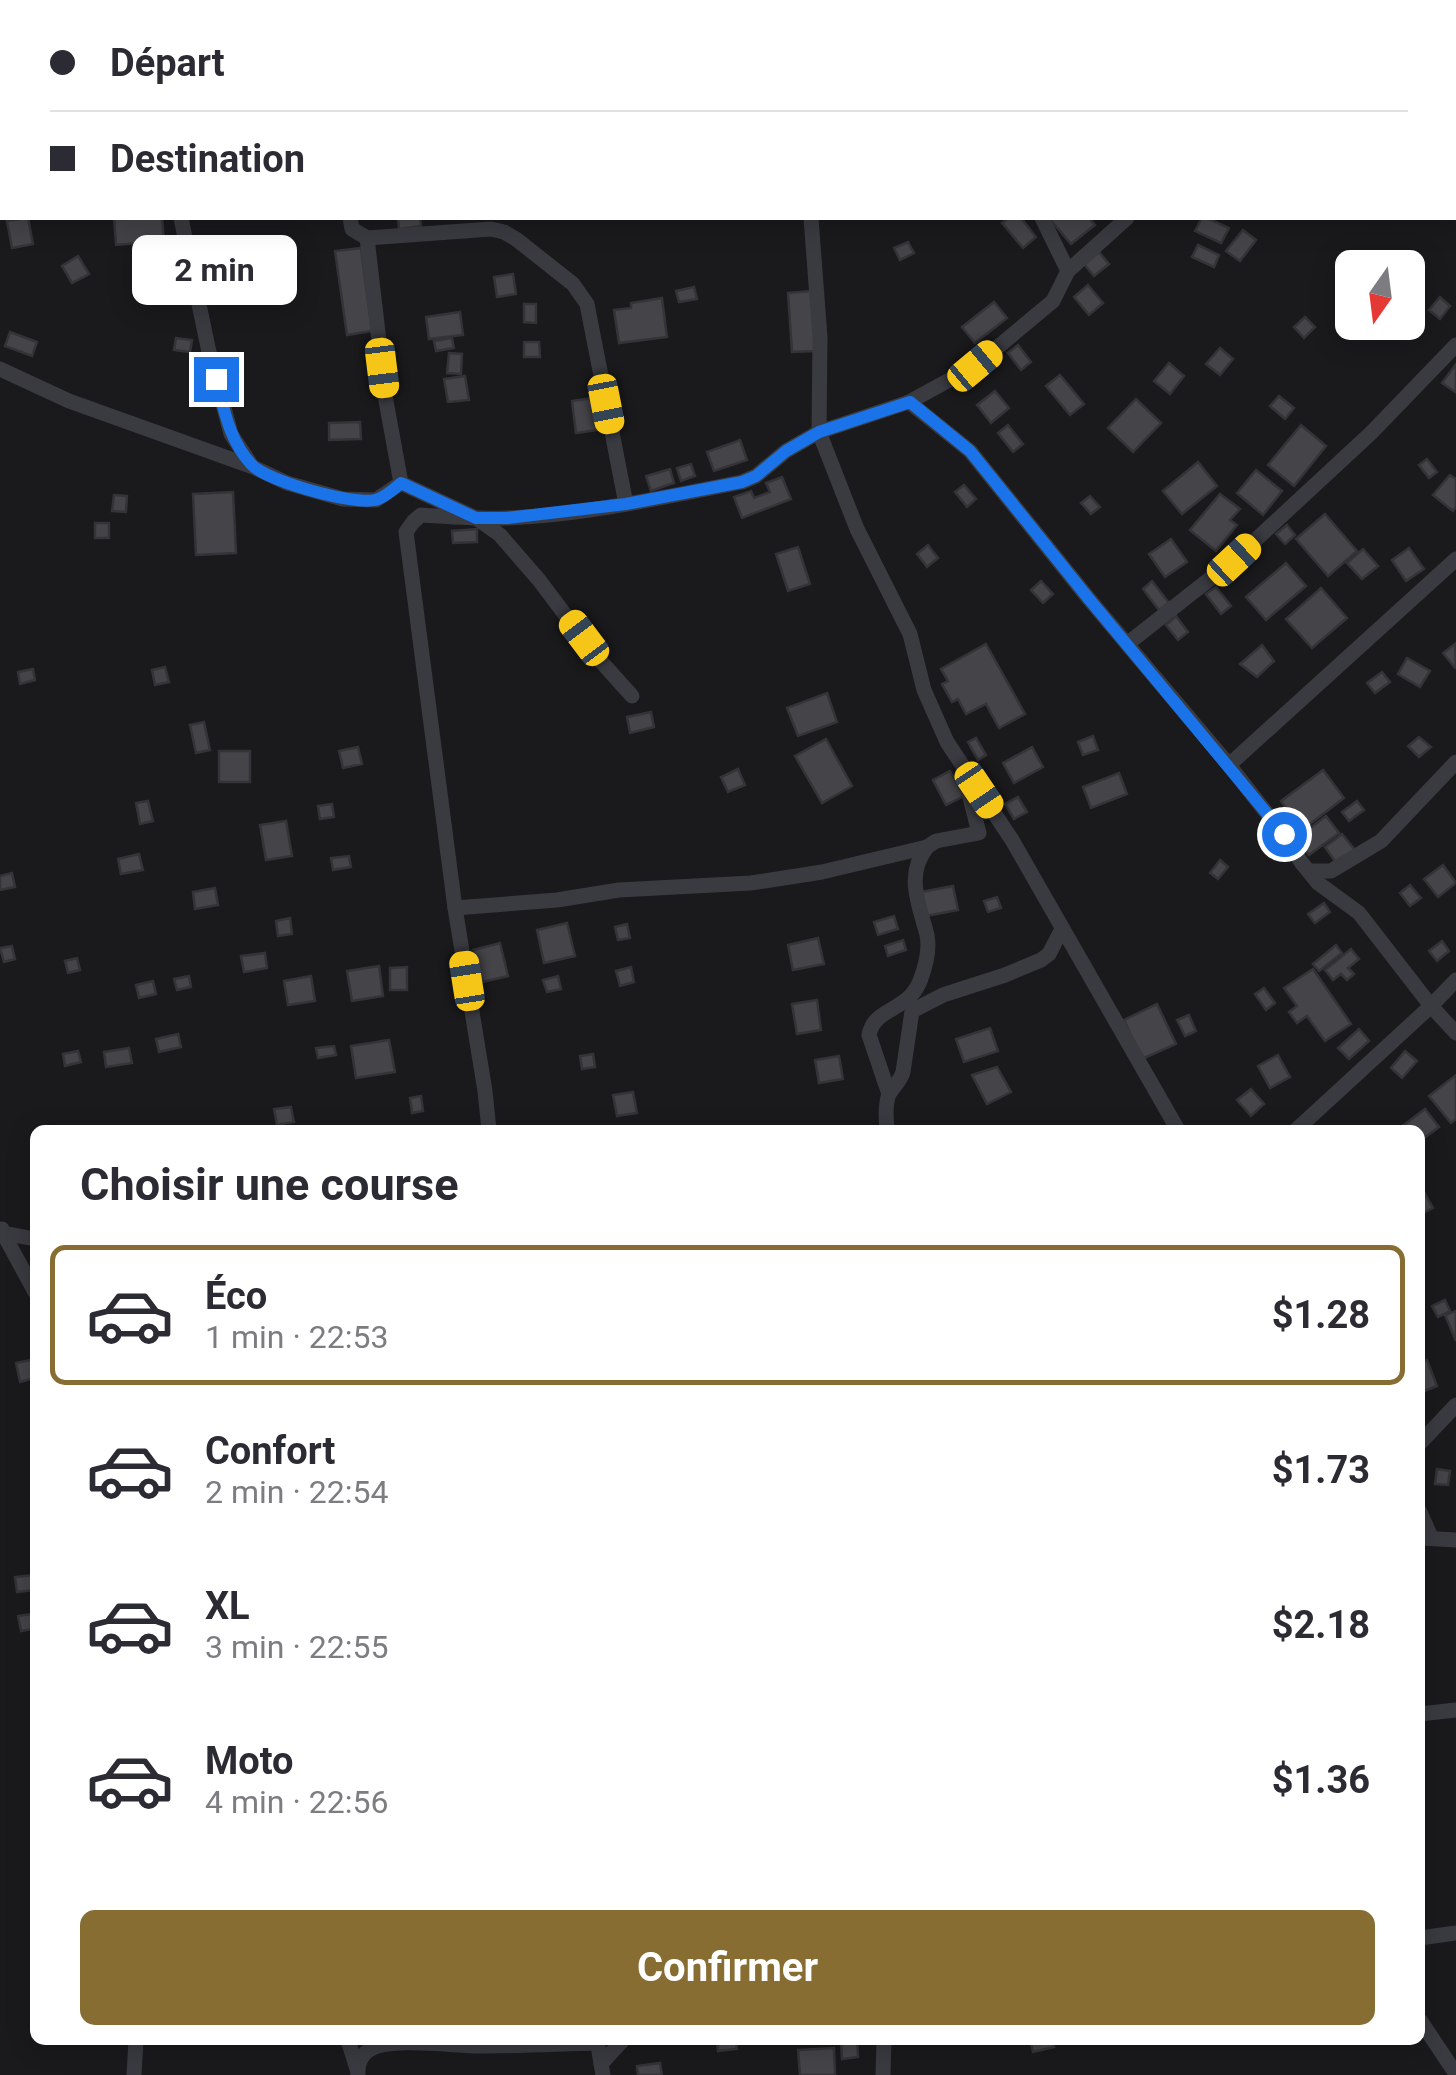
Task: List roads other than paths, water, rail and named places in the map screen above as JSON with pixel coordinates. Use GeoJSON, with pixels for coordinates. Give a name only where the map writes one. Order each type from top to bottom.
{"type":"FeatureCollection","features":[{"type":"Feature","properties":{"kind":"street"},"geometry":{"type":"LineString","coordinates":[[181,220],[231,434],[253,467]]}},
{"type":"Feature","properties":{"kind":"street"},"geometry":{"type":"LineString","coordinates":[[350,220],[352,229],[367,238],[504,232],[573,284],[587,304],[626,504]]}},
{"type":"Feature","properties":{"kind":"street"},"geometry":{"type":"LineString","coordinates":[[812,220],[820,336],[819,432],[857,529],[910,634],[924,690],[947,742],[1012,840],[1175,1125]]}},
{"type":"Feature","properties":{"kind":"street"},"geometry":{"type":"LineString","coordinates":[[1043,220],[1068,271]]}},
{"type":"Feature","properties":{"kind":"street"},"geometry":{"type":"LineString","coordinates":[[487,1125],[406,532],[412,522],[422,515],[534,515],[626,504],[742,482],[819,432],[910,402],[975,366],[1053,301],[1068,271],[1124,220]]}},
{"type":"Feature","properties":{"kind":"street"},"geometry":{"type":"LineString","coordinates":[[367,238],[386,401],[401,483]]}},
{"type":"Feature","properties":{"kind":"street"},"geometry":{"type":"LineString","coordinates":[[1127,644],[1234,560],[1371,433],[1456,345]]}},
{"type":"Feature","properties":{"kind":"street"},"geometry":{"type":"LineString","coordinates":[[0,369],[69,400],[288,483],[344,499],[376,500],[401,483]]}},
{"type":"Feature","properties":{"kind":"street"},"geometry":{"type":"LineString","coordinates":[[910,402],[970,451],[1229,765],[1318,882],[1359,913],[1456,1033]]}},
{"type":"Feature","properties":{"kind":"street"},"geometry":{"type":"LineString","coordinates":[[401,483],[476,518],[500,535],[632,696]]}},
{"type":"Feature","properties":{"kind":"street"},"geometry":{"type":"LineString","coordinates":[[1229,765],[1456,559]]}},
{"type":"Feature","properties":{"kind":"street"},"geometry":{"type":"LineString","coordinates":[[1309,871],[1331,871],[1381,841],[1456,762]]}},
{"type":"Feature","properties":{"kind":"street"},"geometry":{"type":"LineString","coordinates":[[887,1125],[889,1094],[870,1030],[880,1016],[908,1000],[924,972],[928,944],[914,880],[921,855],[936,841],[979,833],[962,765]]}},
{"type":"Feature","properties":{"kind":"street"},"geometry":{"type":"LineString","coordinates":[[456,908],[556,900],[618,890],[751,883],[822,872],[928,847]]}},
{"type":"Feature","properties":{"kind":"street"},"geometry":{"type":"LineString","coordinates":[[889,1094],[903,1072],[912,1011],[944,995],[1041,960],[1049,954],[1062,929]]}},
{"type":"Feature","properties":{"kind":"street"},"geometry":{"type":"LineString","coordinates":[[1301,1125],[1456,980]]}},
{"type":"Feature","properties":{"kind":"street"},"geometry":{"type":"LineString","coordinates":[[1,1229],[30,1238]]}},
{"type":"Feature","properties":{"kind":"street"},"geometry":{"type":"LineString","coordinates":[[1,1229],[30,1283]]}},
{"type":"Feature","properties":{"kind":"street"},"geometry":{"type":"LineString","coordinates":[[1425,1438],[1456,1404]]}},
{"type":"Feature","properties":{"kind":"street"},"geometry":{"type":"LineString","coordinates":[[1426,1538],[1456,1540]]}},
{"type":"Feature","properties":{"kind":"street"},"geometry":{"type":"LineString","coordinates":[[1425,1713],[1456,1710]]}},
{"type":"Feature","properties":{"kind":"street"},"geometry":{"type":"LineString","coordinates":[[1425,1937],[1456,1933]]}},
{"type":"Feature","properties":{"kind":"street"},"geometry":{"type":"LineString","coordinates":[[1425,2028],[1456,2074]]}},
{"type":"Feature","properties":{"kind":"street"},"geometry":{"type":"LineString","coordinates":[[134,2075],[136,2045]]}},
{"type":"Feature","properties":{"kind":"street"},"geometry":{"type":"LineString","coordinates":[[350,2045],[358,2072]]}},
{"type":"Feature","properties":{"kind":"street"},"geometry":{"type":"LineString","coordinates":[[358,2072],[366,2052],[374,2046],[386,2045]]}},
{"type":"Feature","properties":{"kind":"street"},"geometry":{"type":"LineString","coordinates":[[437,2045],[506,2045]]}},
{"type":"Feature","properties":{"kind":"street"},"geometry":{"type":"LineString","coordinates":[[598,2045],[602,2070]]}},
{"type":"Feature","properties":{"kind":"street"},"geometry":{"type":"LineString","coordinates":[[602,2070],[620,2045]]}},
{"type":"Feature","properties":{"kind":"street"},"geometry":{"type":"LineString","coordinates":[[884,2045],[884,2075]]}}]}
